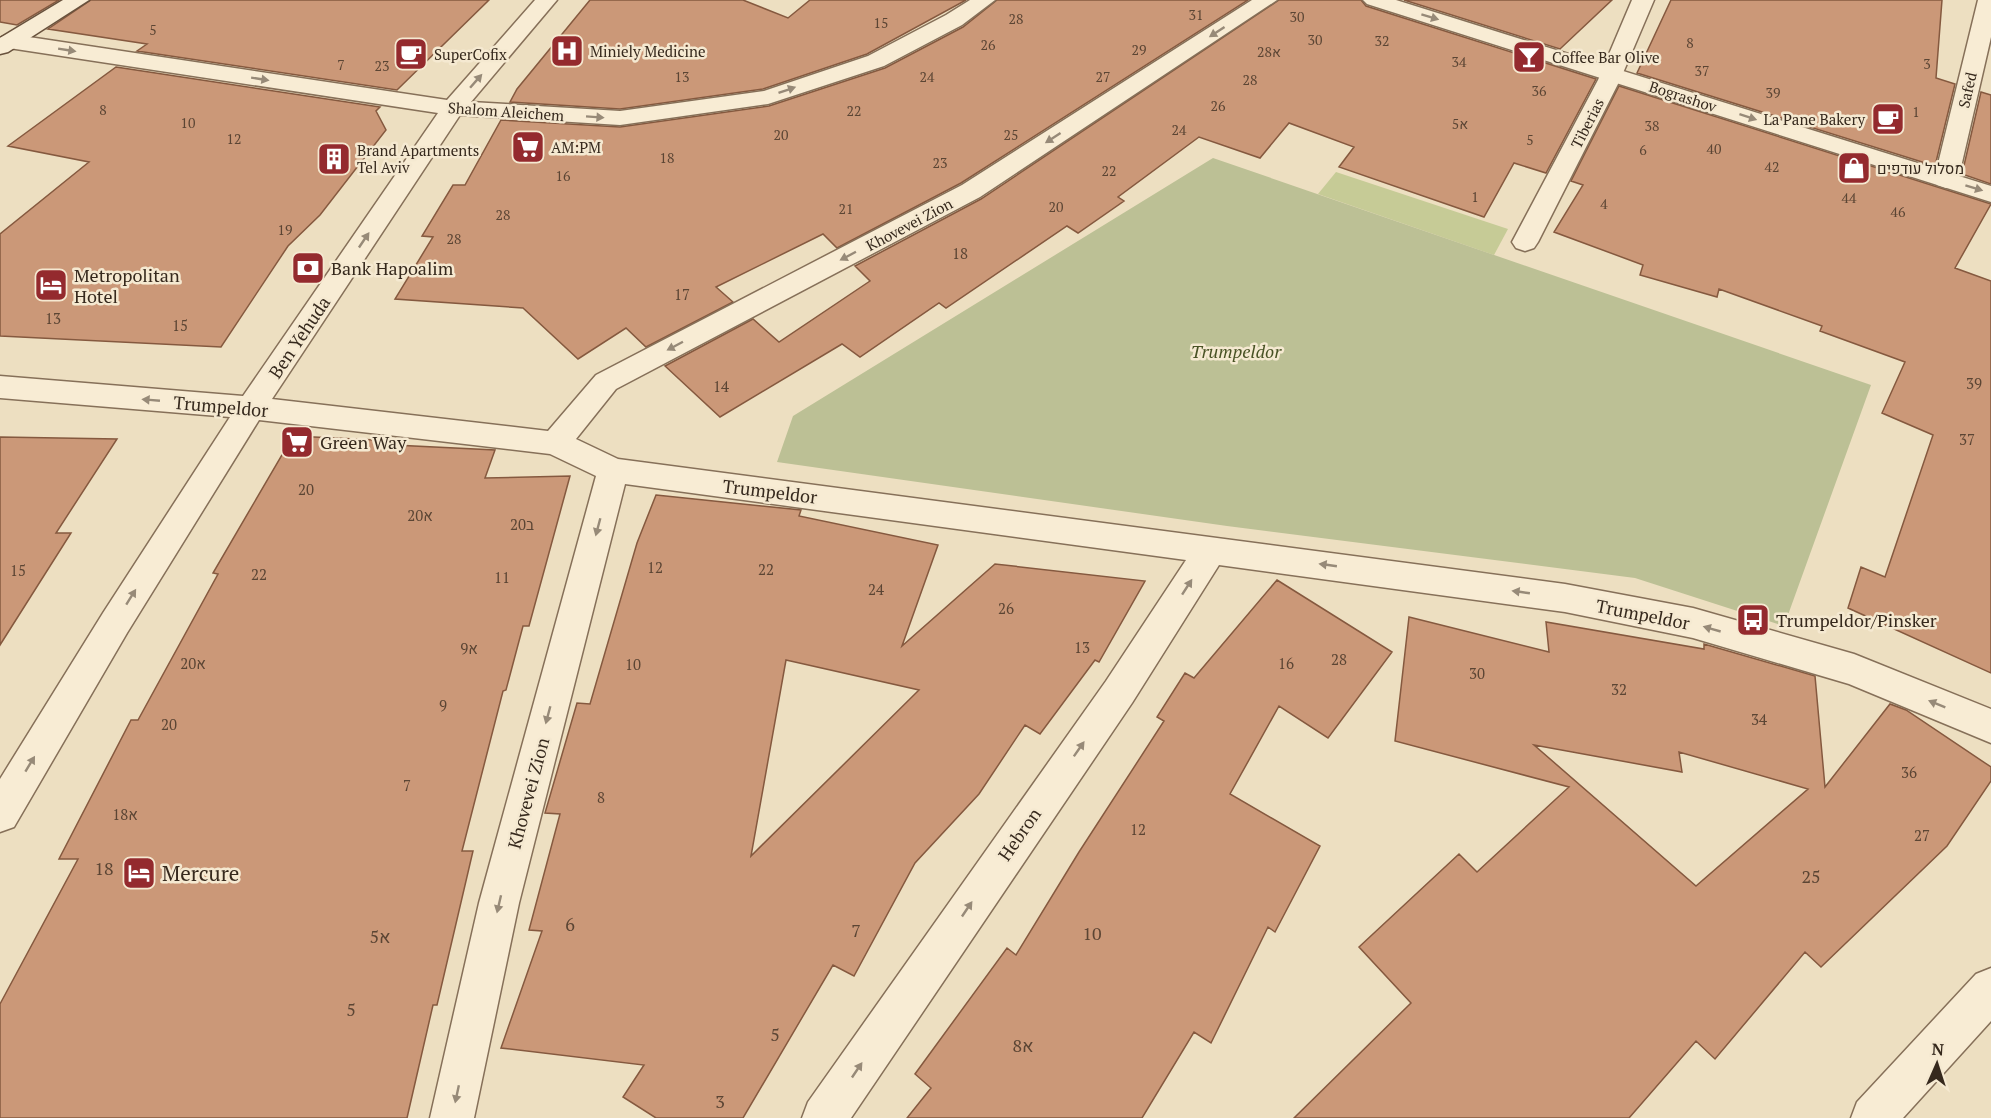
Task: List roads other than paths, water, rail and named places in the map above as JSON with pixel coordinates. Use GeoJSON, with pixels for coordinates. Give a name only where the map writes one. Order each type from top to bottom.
{"type":"FeatureCollection","features":[{"type":"Feature","properties":{"kind":"street"},"geometry":{"type":"LineString","coordinates":[[4,44],[78,0]]}},
{"type":"Feature","properties":{"kind":"street","name":"Ben Yehuda"},"geometry":{"type":"LineString","coordinates":[[0,814],[115,623],[251,408],[453,108],[546,0]]}},
{"type":"Feature","properties":{"kind":"street","name":"Shalom Aleichem"},"geometry":{"type":"LineString","coordinates":[[4,44],[453,108],[620,118],[768,97],[876,61],[954,20],[984,0]]}},
{"type":"Feature","properties":{"kind":"street","name":"Khovevei Zion"},"geometry":{"type":"LineString","coordinates":[[555,443],[606,382],[971,191],[1266,0]]}},
{"type":"Feature","properties":{"kind":"street","name":"Bograshov"},"geometry":{"type":"LineString","coordinates":[[1374,0],[1991,194]]}},
{"type":"Feature","properties":{"kind":"street","name":"Tiberias"},"geometry":{"type":"LineString","coordinates":[[1525,242],[1612,74],[1643,0]]}},
{"type":"Feature","properties":{"kind":"street","name":"Safed"},"geometry":{"type":"LineString","coordinates":[[1946,180],[1989,0]]}},
{"type":"Feature","properties":{"kind":"street","name":"Trumpeldor"},"geometry":{"type":"LineString","coordinates":[[0,387],[251,408],[555,443],[613,470],[1566,598],[1693,623],[1854,670],[1991,726]]}},
{"type":"Feature","properties":{"kind":"street","name":"Khovevei Zion"},"geometry":{"type":"LineString","coordinates":[[452,1118],[499,903],[613,470]]}},
{"type":"Feature","properties":{"kind":"street","name":"Hebron"},"geometry":{"type":"LineString","coordinates":[[824,1118],[1119,692],[1212,549]]}},
{"type":"Feature","properties":{"kind":"street"},"geometry":{"type":"LineString","coordinates":[[1873,1118],[1991,989]]}},
{"type":"Feature","properties":{"kind":"place","name":"Miniely Medicine"},"geometry":{"type":"Point","coordinates":[567,51]}},
{"type":"Feature","properties":{"kind":"place","name":"SuperCofix"},"geometry":{"type":"Point","coordinates":[411,54]}},
{"type":"Feature","properties":{"kind":"place","name":"Coffee Bar Olive"},"geometry":{"type":"Point","coordinates":[1529,57]}},
{"type":"Feature","properties":{"kind":"place","name":"La Pane Bakery"},"geometry":{"type":"Point","coordinates":[1888,119]}},
{"type":"Feature","properties":{"kind":"place","name":"AM:PM"},"geometry":{"type":"Point","coordinates":[528,147]}},
{"type":"Feature","properties":{"kind":"place","name":"Brand Apartments Tel Aviv"},"geometry":{"type":"Point","coordinates":[334,159]}},
{"type":"Feature","properties":{"kind":"place","name":"מסלול עודפים"},"geometry":{"type":"Point","coordinates":[1854,168]}},
{"type":"Feature","properties":{"kind":"place","name":"Bank Hapoalim"},"geometry":{"type":"Point","coordinates":[308,268]}},
{"type":"Feature","properties":{"kind":"place","name":"Metropolitan Hotel"},"geometry":{"type":"Point","coordinates":[51,285]}},
{"type":"Feature","properties":{"kind":"place","name":"Green Way"},"geometry":{"type":"Point","coordinates":[297,442]}},
{"type":"Feature","properties":{"kind":"place","name":"Trumpeldor/Pinsker"},"geometry":{"type":"Point","coordinates":[1753,620]}},
{"type":"Feature","properties":{"kind":"place","name":"Mercure"},"geometry":{"type":"Point","coordinates":[139,873]}}]}
